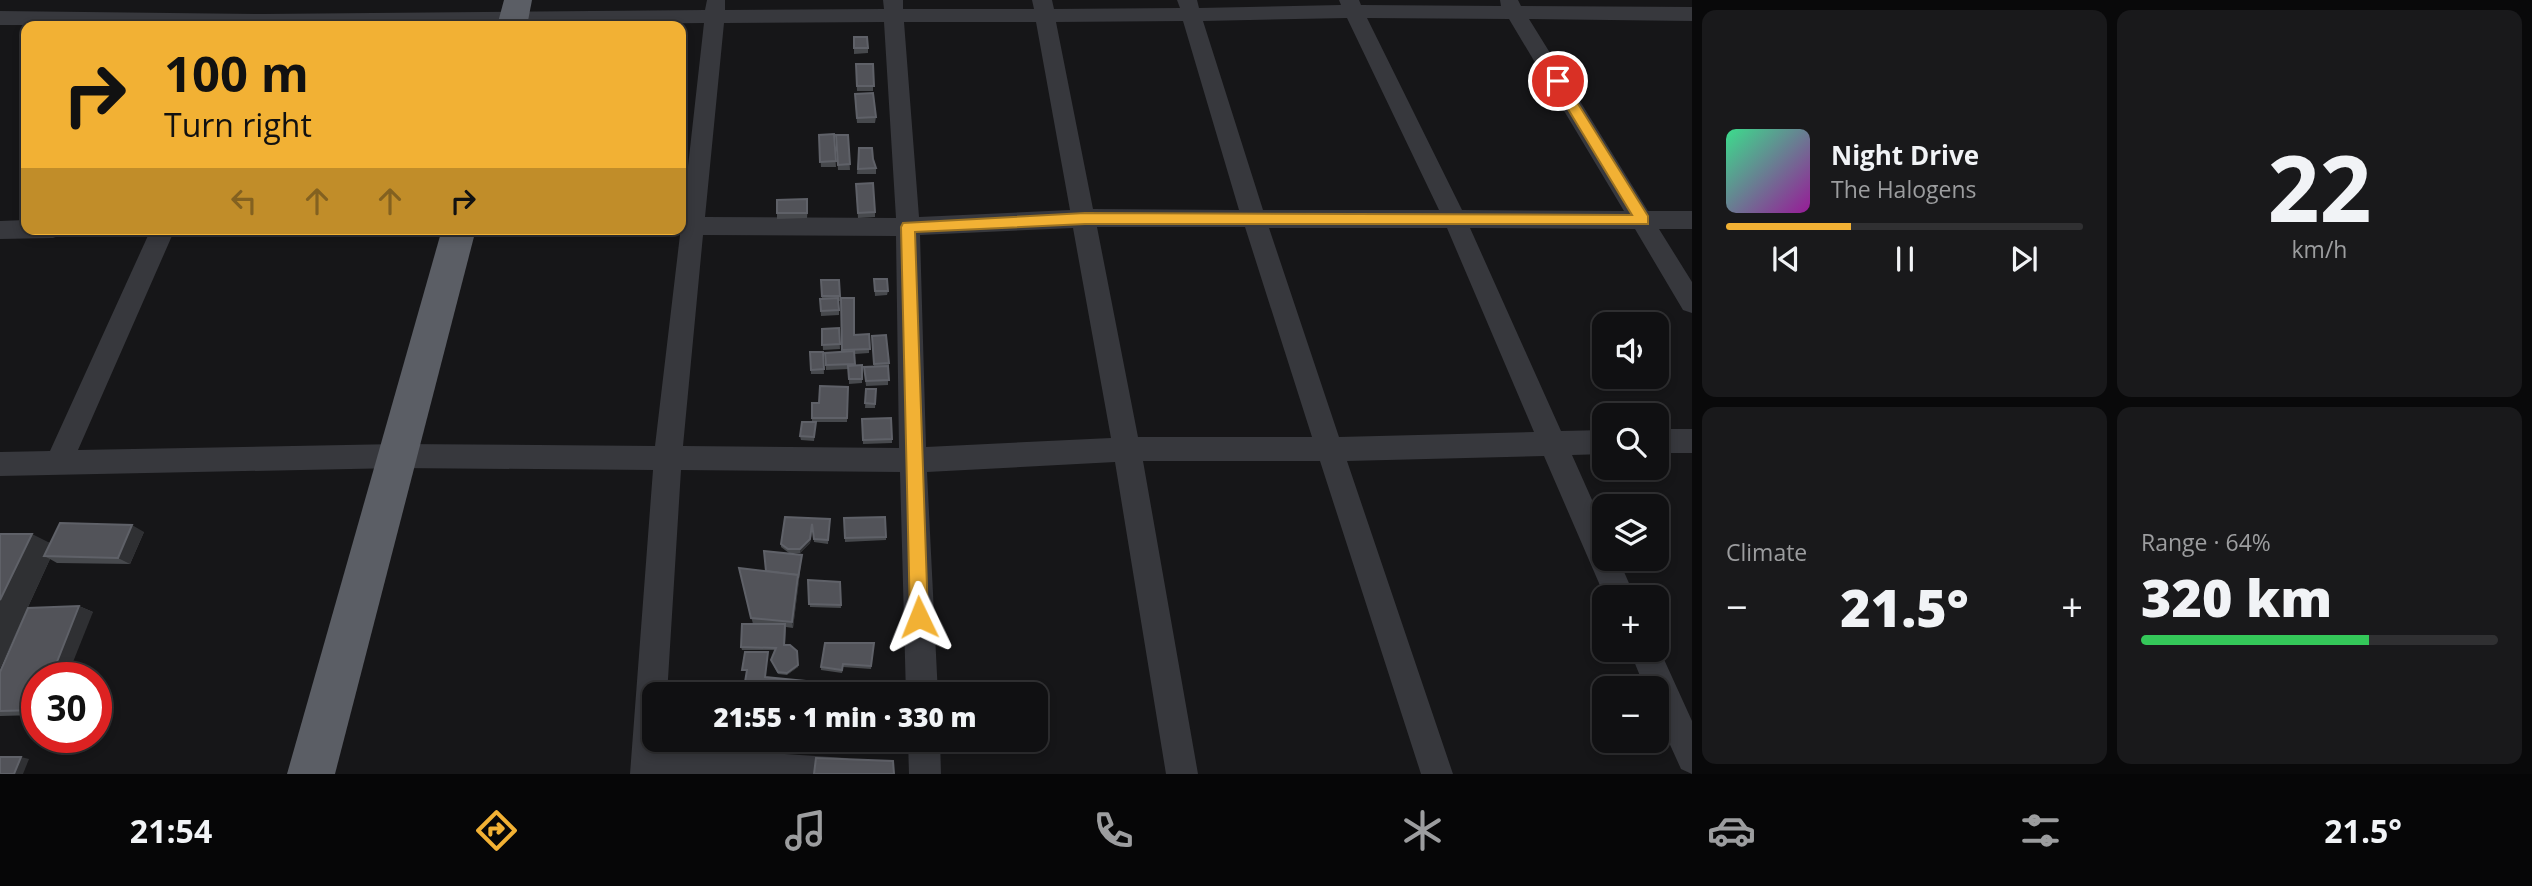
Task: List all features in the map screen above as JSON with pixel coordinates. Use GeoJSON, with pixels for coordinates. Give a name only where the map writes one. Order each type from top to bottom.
{"type":"FeatureCollection","features":[{"type":"Feature","properties":{"kind":"highway"},"geometry":{"type":"LineString","coordinates":[[310,774],[457,235]]}},
{"type":"Feature","properties":{"kind":"street"},"geometry":{"type":"LineString","coordinates":[[4,23],[21,0]]}},
{"type":"Feature","properties":{"kind":"street"},"geometry":{"type":"LineString","coordinates":[[263,21],[273,0]]}},
{"type":"Feature","properties":{"kind":"street"},"geometry":{"type":"LineString","coordinates":[[1352,6],[1455,220],[1615,585]]}},
{"type":"Feature","properties":{"kind":"street"},"geometry":{"type":"LineString","coordinates":[[338,21],[715,8],[1512,6],[1679,9],[1692,34]]}},
{"type":"Feature","properties":{"kind":"street"},"geometry":{"type":"LineString","coordinates":[[1512,6],[1692,303]]}},
{"type":"Feature","properties":{"kind":"street"},"geometry":{"type":"LineString","coordinates":[[893,7],[908,227],[922,682]]}},
{"type":"Feature","properties":{"kind":"street"},"geometry":{"type":"LineString","coordinates":[[1189,7],[1254,219],[1437,774]]}},
{"type":"Feature","properties":{"kind":"street"},"geometry":{"type":"LineString","coordinates":[[715,8],[686,226],[908,227],[1085,218],[1692,220]]}},
{"type":"Feature","properties":{"kind":"street"},"geometry":{"type":"LineString","coordinates":[[1043,8],[1127,449],[1182,774]]}},
{"type":"Feature","properties":{"kind":"street"},"geometry":{"type":"LineString","coordinates":[[0,230],[21,230]]}},
{"type":"Feature","properties":{"kind":"street"},"geometry":{"type":"LineString","coordinates":[[59,462],[160,235]]}},
{"type":"Feature","properties":{"kind":"street"},"geometry":{"type":"LineString","coordinates":[[685,235],[646,768],[846,774]]}},
{"type":"Feature","properties":{"kind":"street"},"geometry":{"type":"LineString","coordinates":[[1669,441],[1692,441]]}},
{"type":"Feature","properties":{"kind":"street"},"geometry":{"type":"LineString","coordinates":[[0,464],[398,456],[913,460],[1127,449],[1329,449],[1592,442]]}},
{"type":"Feature","properties":{"kind":"street"},"geometry":{"type":"LineString","coordinates":[[1650,662],[1692,758]]}},
{"type":"Feature","properties":{"kind":"street"},"geometry":{"type":"LineString","coordinates":[[924,752],[925,774]]}},
{"type":"Feature","properties":{"kind":"building"},"geometry":{"type":"Polygon","coordinates":[[[854,37],[867,37],[868,48],[854,48],[854,37]]]}},
{"type":"Feature","properties":{"kind":"building"},"geometry":{"type":"Polygon","coordinates":[[[856,64],[873,64],[874,86],[857,86],[856,64]]]}},
{"type":"Feature","properties":{"kind":"building"},"geometry":{"type":"Polygon","coordinates":[[[873,93],[876,117],[857,118],[855,94],[873,93]]]}},
{"type":"Feature","properties":{"kind":"building"},"geometry":{"type":"Polygon","coordinates":[[[834,134],[836,161],[820,162],[819,135],[834,134]]]}},
{"type":"Feature","properties":{"kind":"building"},"geometry":{"type":"Polygon","coordinates":[[[836,135],[848,135],[850,164],[838,165],[836,135]]]}},
{"type":"Feature","properties":{"kind":"building"},"geometry":{"type":"Polygon","coordinates":[[[859,148],[872,148],[876,168],[858,169],[859,148]]]}},
{"type":"Feature","properties":{"kind":"building"},"geometry":{"type":"Polygon","coordinates":[[[873,183],[875,212],[858,213],[856,184],[873,183]]]}},
{"type":"Feature","properties":{"kind":"building"},"geometry":{"type":"Polygon","coordinates":[[[807,199],[807,213],[777,213],[777,200],[807,199]]]}},
{"type":"Feature","properties":{"kind":"building"},"geometry":{"type":"Polygon","coordinates":[[[874,279],[887,279],[888,291],[875,291],[874,279]]]}},
{"type":"Feature","properties":{"kind":"building"},"geometry":{"type":"Polygon","coordinates":[[[821,280],[839,280],[840,296],[822,296],[821,280]]]}},
{"type":"Feature","properties":{"kind":"building"},"geometry":{"type":"Polygon","coordinates":[[[838,298],[839,310],[821,311],[820,299],[838,298]]]}},
{"type":"Feature","properties":{"kind":"building"},"geometry":{"type":"Polygon","coordinates":[[[841,298],[854,298],[854,335],[869,334],[870,349],[842,350],[841,298]]]}},
{"type":"Feature","properties":{"kind":"building"},"geometry":{"type":"Polygon","coordinates":[[[839,328],[840,344],[822,345],[822,329],[839,328]]]}},
{"type":"Feature","properties":{"kind":"building"},"geometry":{"type":"Polygon","coordinates":[[[886,335],[889,363],[874,364],[872,336],[886,335]]]}},
{"type":"Feature","properties":{"kind":"building"},"geometry":{"type":"Polygon","coordinates":[[[854,351],[855,364],[826,365],[825,353],[854,351]]]}},
{"type":"Feature","properties":{"kind":"building"},"geometry":{"type":"Polygon","coordinates":[[[810,352],[823,352],[824,369],[811,370],[810,352]]]}},
{"type":"Feature","properties":{"kind":"building"},"geometry":{"type":"Polygon","coordinates":[[[862,365],[862,379],[849,379],[848,366],[862,365]]]}},
{"type":"Feature","properties":{"kind":"building"},"geometry":{"type":"Polygon","coordinates":[[[888,366],[889,380],[866,381],[864,367],[888,366]]]}},
{"type":"Feature","properties":{"kind":"building"},"geometry":{"type":"Polygon","coordinates":[[[820,386],[848,387],[847,418],[812,418],[812,403],[819,403],[820,386]]]}},
{"type":"Feature","properties":{"kind":"building"},"geometry":{"type":"Polygon","coordinates":[[[866,389],[876,389],[875,404],[865,403],[866,389]]]}},
{"type":"Feature","properties":{"kind":"building"},"geometry":{"type":"Polygon","coordinates":[[[891,418],[892,439],[863,440],[862,419],[891,418]]]}},
{"type":"Feature","properties":{"kind":"building"},"geometry":{"type":"Polygon","coordinates":[[[802,422],[816,422],[814,437],[800,436],[802,422]]]}},
{"type":"Feature","properties":{"kind":"building"},"geometry":{"type":"Polygon","coordinates":[[[785,517],[830,519],[828,540],[814,539],[812,524],[810,539],[800,549],[788,549],[781,544],[785,517]]]}},
{"type":"Feature","properties":{"kind":"building"},"geometry":{"type":"Polygon","coordinates":[[[885,517],[886,537],[845,538],[844,518],[885,517]]]}},
{"type":"Feature","properties":{"kind":"building"},"geometry":{"type":"Polygon","coordinates":[[[60,523],[132,525],[118,558],[44,556],[60,523]]]}},
{"type":"Feature","properties":{"kind":"building"},"geometry":{"type":"Polygon","coordinates":[[[0,534],[32,534],[0,600],[0,534]]]}},
{"type":"Feature","properties":{"kind":"building"},"geometry":{"type":"Polygon","coordinates":[[[764,551],[802,555],[798,578],[798,575],[766,571],[764,551]]]}},
{"type":"Feature","properties":{"kind":"building"},"geometry":{"type":"Polygon","coordinates":[[[739,568],[798,575],[792,622],[751,618],[739,568]]]}},
{"type":"Feature","properties":{"kind":"building"},"geometry":{"type":"Polygon","coordinates":[[[808,580],[840,582],[841,605],[809,604],[808,580]]]}},
{"type":"Feature","properties":{"kind":"building"},"geometry":{"type":"Polygon","coordinates":[[[79,606],[57,662],[21,662],[21,710],[0,711],[0,672],[28,608],[79,606]]]}},
{"type":"Feature","properties":{"kind":"building"},"geometry":{"type":"Polygon","coordinates":[[[742,624],[785,624],[784,645],[790,645],[797,651],[798,665],[787,673],[778,672],[771,660],[776,648],[741,647],[742,624]]]}},
{"type":"Feature","properties":{"kind":"building"},"geometry":{"type":"Polygon","coordinates":[[[825,643],[874,643],[871,666],[843,664],[842,670],[821,667],[825,643]]]}},
{"type":"Feature","properties":{"kind":"building"},"geometry":{"type":"Polygon","coordinates":[[[745,652],[768,652],[765,677],[805,681],[745,682],[747,670],[742,670],[745,652]]]}},
{"type":"Feature","properties":{"kind":"building"},"geometry":{"type":"Polygon","coordinates":[[[0,757],[21,757],[14,774],[0,774],[0,757]]]}},
{"type":"Feature","properties":{"kind":"building"},"geometry":{"type":"Polygon","coordinates":[[[816,758],[893,761],[894,774],[814,774],[816,758]]]}},
{"type":"Feature","properties":{"kind":"route"},"geometry":{"type":"LineString","coordinates":[[919,617],[908,227],[1085,218],[1643,220],[1558,81]]}}]}
